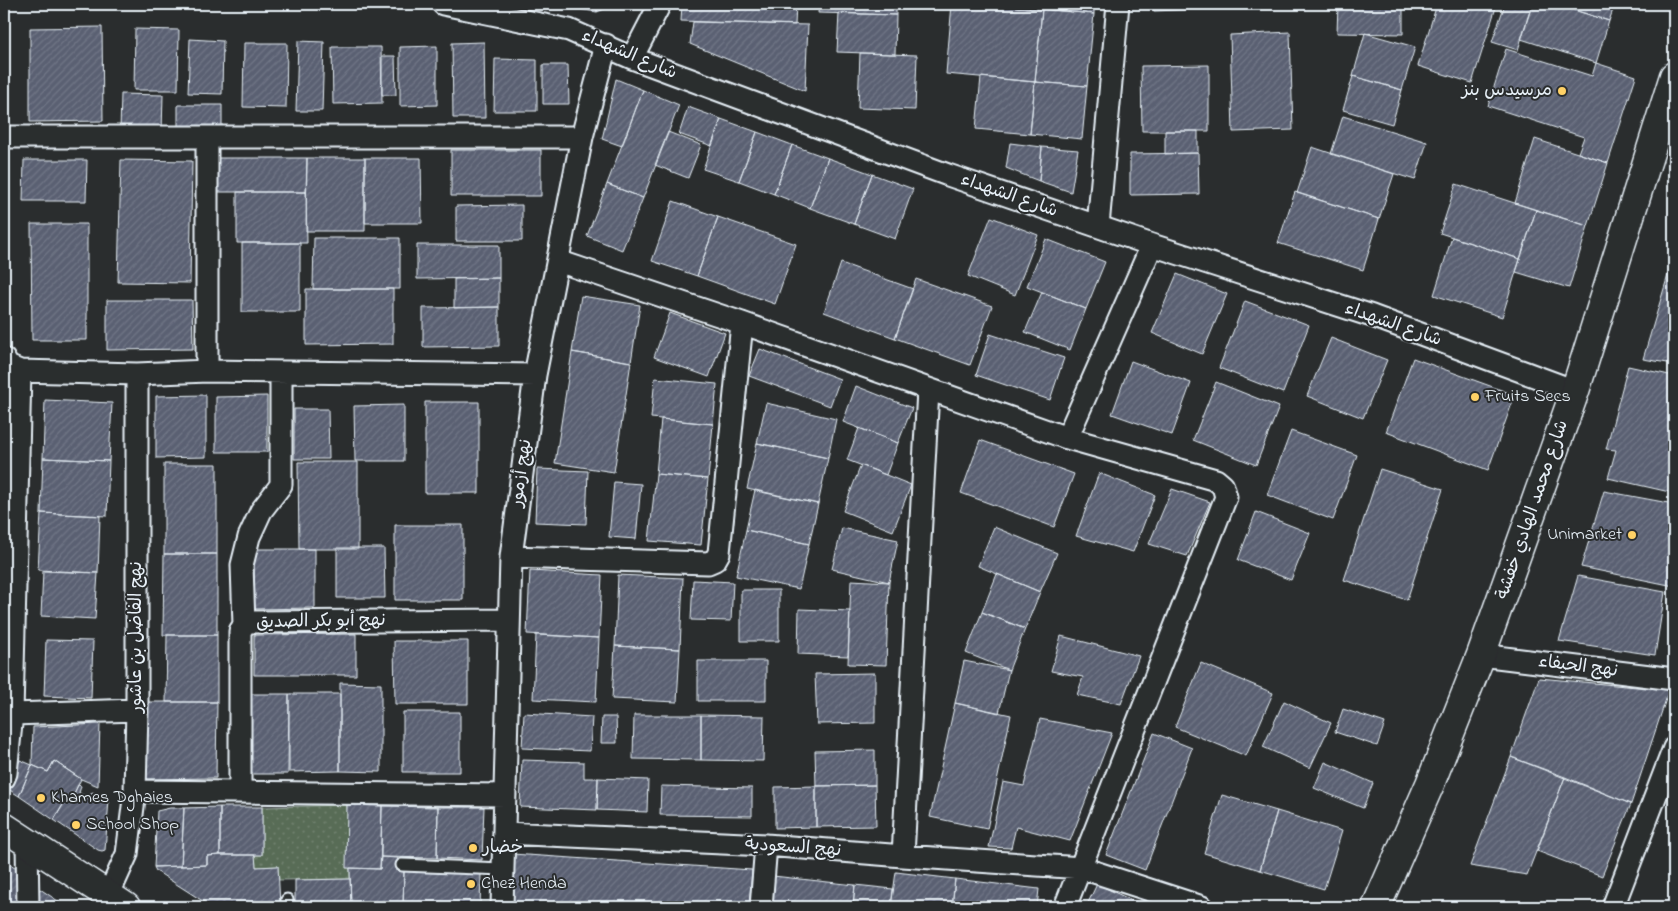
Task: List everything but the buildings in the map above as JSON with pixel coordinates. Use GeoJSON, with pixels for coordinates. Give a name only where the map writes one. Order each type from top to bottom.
{"type":"FeatureCollection","features":[{"type":"Feature","properties":{"kind":"main road","name":"شارع محمد الهادي خفشة"},"geometry":{"type":"LineString","coordinates":[[1376,907],[1430,784],[1482,655],[1575,390],[1674,76]]}},
{"type":"Feature","properties":{"kind":"main road"},"geometry":{"type":"LineString","coordinates":[[4,828],[117,902]]}},
{"type":"Feature","properties":{"kind":"street","name":"شارع الشهداء"},"geometry":{"type":"LineString","coordinates":[[443,4],[569,30],[632,58],[948,175],[1152,245],[1372,316],[1575,390]]}},
{"type":"Feature","properties":{"kind":"street"},"geometry":{"type":"LineString","coordinates":[[632,58],[660,4]]}},
{"type":"Feature","properties":{"kind":"street"},"geometry":{"type":"LineString","coordinates":[[1098,226],[1118,4]]}},
{"type":"Feature","properties":{"kind":"street","name":"نهج أزمور"},"geometry":{"type":"LineString","coordinates":[[502,907],[511,557],[536,375],[582,137],[606,45]]}},
{"type":"Feature","properties":{"kind":"street"},"geometry":{"type":"LineString","coordinates":[[4,137],[582,137]]}},
{"type":"Feature","properties":{"kind":"street"},"geometry":{"type":"LineString","coordinates":[[207,138],[207,371]]}},
{"type":"Feature","properties":{"kind":"street"},"geometry":{"type":"LineString","coordinates":[[1067,438],[1152,245]]}},
{"type":"Feature","properties":{"kind":"street"},"geometry":{"type":"LineString","coordinates":[[558,261],[742,323],[1067,438],[1216,480],[1223,486],[1226,497],[1082,868],[1065,907]]}},
{"type":"Feature","properties":{"kind":"street"},"geometry":{"type":"LineString","coordinates":[[511,557],[708,563],[714,560],[719,553],[742,323]]}},
{"type":"Feature","properties":{"kind":"street"},"geometry":{"type":"LineString","coordinates":[[4,778],[12,714],[12,365],[137,374],[207,371],[536,375]]}},
{"type":"Feature","properties":{"kind":"street"},"geometry":{"type":"LineString","coordinates":[[244,625],[242,564],[249,537],[261,511],[281,485],[281,372]]}},
{"type":"Feature","properties":{"kind":"street","name":"نهج الفاضل بن عاشور"},"geometry":{"type":"LineString","coordinates":[[117,902],[127,854],[135,791],[137,710],[137,374]]}},
{"type":"Feature","properties":{"kind":"street"},"geometry":{"type":"LineString","coordinates":[[903,856],[928,390]]}},
{"type":"Feature","properties":{"kind":"street","name":"نهج أبو بكر الصديق"},"geometry":{"type":"LineString","coordinates":[[240,792],[240,631],[244,625],[249,622],[508,620]]}},
{"type":"Feature","properties":{"kind":"street","name":"نهج الحيفاء"},"geometry":{"type":"LineString","coordinates":[[1482,655],[1674,679]]}},
{"type":"Feature","properties":{"kind":"street"},"geometry":{"type":"LineString","coordinates":[[12,714],[137,710]]}},
{"type":"Feature","properties":{"kind":"street"},"geometry":{"type":"LineString","coordinates":[[1613,907],[1674,748]]}},
{"type":"Feature","properties":{"kind":"street"},"geometry":{"type":"LineString","coordinates":[[135,791],[505,795]]}},
{"type":"Feature","properties":{"kind":"street","name":"نهج السعودية"},"geometry":{"type":"LineString","coordinates":[[504,833],[766,845],[1082,868],[1202,907]]}},
{"type":"Feature","properties":{"kind":"street"},"geometry":{"type":"LineString","coordinates":[[27,843],[28,907]]}},
{"type":"Feature","properties":{"kind":"street"},"geometry":{"type":"LineString","coordinates":[[761,907],[766,845]]}},
{"type":"Feature","properties":{"kind":"lane"},"geometry":{"type":"LineString","coordinates":[[402,865],[503,869]]}},
{"type":"Feature","properties":{"kind":"green space"},"geometry":{"type":"Polygon","coordinates":[[[347,805],[350,879],[279,880],[278,866],[256,867],[255,855],[262,855],[262,807],[347,805]]]}},
{"type":"Feature","properties":{"kind":"place","name":"مرسيدس بنز"},"geometry":{"type":"Point","coordinates":[1562,91]}},
{"type":"Feature","properties":{"kind":"place","name":"Fruits Secs"},"geometry":{"type":"Point","coordinates":[1475,397]}},
{"type":"Feature","properties":{"kind":"place","name":"Unimarket"},"geometry":{"type":"Point","coordinates":[1632,535]}},
{"type":"Feature","properties":{"kind":"place","name":"Khames Dghaies"},"geometry":{"type":"Point","coordinates":[41,798]}},
{"type":"Feature","properties":{"kind":"place","name":"School Shop"},"geometry":{"type":"Point","coordinates":[76,825]}},
{"type":"Feature","properties":{"kind":"place","name":"خضار"},"geometry":{"type":"Point","coordinates":[473,848]}},
{"type":"Feature","properties":{"kind":"place","name":"Chez Henda"},"geometry":{"type":"Point","coordinates":[471,884]}}]}
